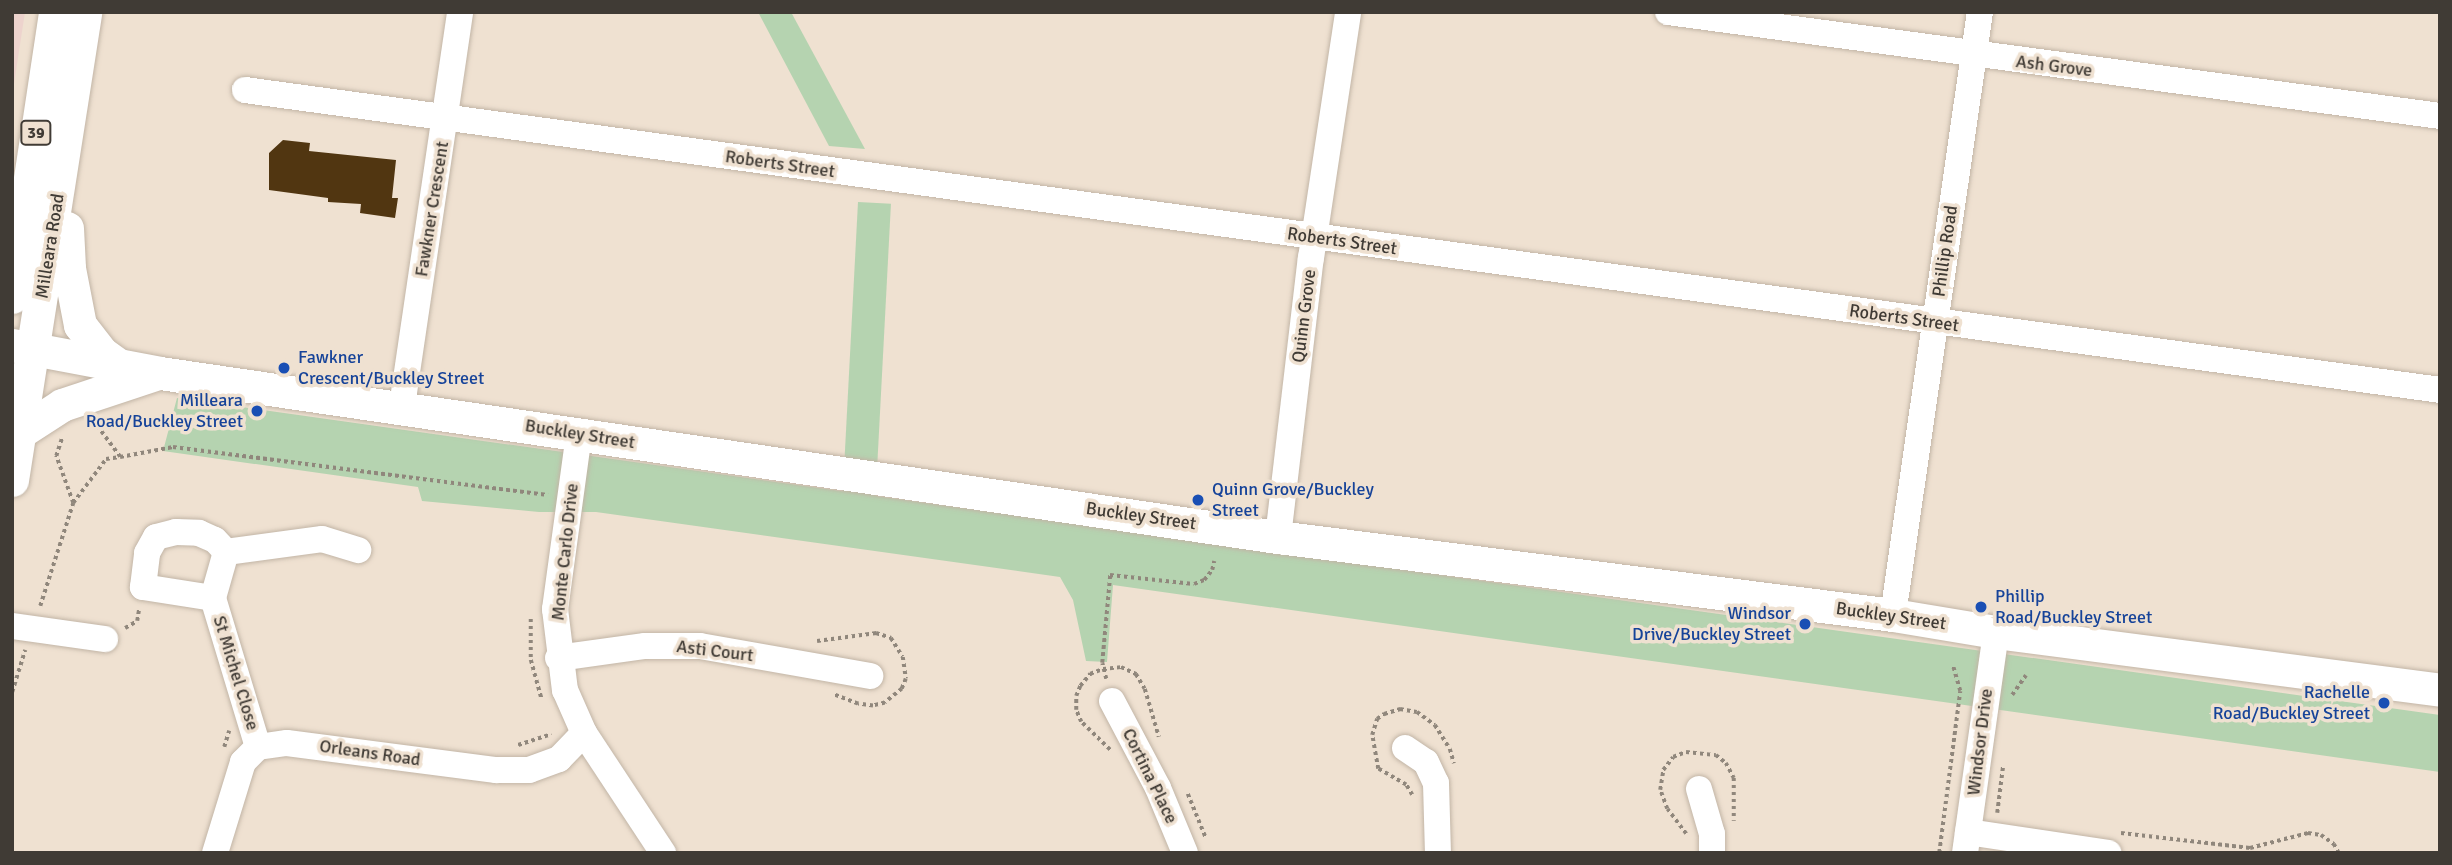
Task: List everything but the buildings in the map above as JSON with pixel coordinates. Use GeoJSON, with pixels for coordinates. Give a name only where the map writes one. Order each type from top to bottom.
{"type":"FeatureCollection","features":[{"type":"Feature","properties":{"kind":"main road","name":"Milleara Road"},"geometry":{"type":"LineString","coordinates":[[12,297],[15,257],[55,12]]}},
{"type":"Feature","properties":{"kind":"main road","name":"Milleara Road"},"geometry":{"type":"LineString","coordinates":[[12,480],[22,431],[23,347],[64,156],[85,12]]}},
{"type":"Feature","properties":{"kind":"main road"},"geometry":{"type":"LineString","coordinates":[[64,156],[68,255],[76,309],[88,337],[102,353],[118,364]]}},
{"type":"Feature","properties":{"kind":"main road","name":"Buckley Street"},"geometry":{"type":"LineString","coordinates":[[23,347],[160,373],[401,406],[1278,537],[1893,615],[1997,632],[2440,691]]}},
{"type":"Feature","properties":{"kind":"main road"},"geometry":{"type":"LineString","coordinates":[[22,431],[61,405],[160,373]]}},
{"type":"Feature","properties":{"kind":"street","name":"Fawkner Crescent"},"geometry":{"type":"LineString","coordinates":[[401,406],[460,12]]}},
{"type":"Feature","properties":{"kind":"street","name":"Quinn Grove"},"geometry":{"type":"LineString","coordinates":[[1278,537],[1315,237],[1348,12]]}},
{"type":"Feature","properties":{"kind":"street","name":"Ash Grove"},"geometry":{"type":"LineString","coordinates":[[1668,12],[2440,116]]}},
{"type":"Feature","properties":{"kind":"street","name":"Phillip Road"},"geometry":{"type":"LineString","coordinates":[[1893,615],[1979,12]]}},
{"type":"Feature","properties":{"kind":"street","name":"Roberts Street"},"geometry":{"type":"LineString","coordinates":[[245,90],[2440,390]]}},
{"type":"Feature","properties":{"kind":"street","name":"Monte Carlo Drive"},"geometry":{"type":"LineString","coordinates":[[579,434],[555,610],[558,658],[565,691],[584,733],[663,853]]}},
{"type":"Feature","properties":{"kind":"street"},"geometry":{"type":"LineString","coordinates":[[143,587],[147,553],[156,537],[176,531],[199,533],[215,540],[226,552],[321,539],[358,550]]}},
{"type":"Feature","properties":{"kind":"street","name":"St Michel Close"},"geometry":{"type":"LineString","coordinates":[[226,552],[213,598],[258,747]]}},
{"type":"Feature","properties":{"kind":"street","name":"St Michel Close"},"geometry":{"type":"LineString","coordinates":[[143,587],[213,598]]}},
{"type":"Feature","properties":{"kind":"street"},"geometry":{"type":"LineString","coordinates":[[22,627],[105,639]]}},
{"type":"Feature","properties":{"kind":"street","name":"Windsor Drive"},"geometry":{"type":"LineString","coordinates":[[1975,841],[1997,632]]}},
{"type":"Feature","properties":{"kind":"street","name":"Asti Court"},"geometry":{"type":"LineString","coordinates":[[558,658],[645,646],[701,646],[870,676]]}},
{"type":"Feature","properties":{"kind":"street","name":"Cortina Place"},"geometry":{"type":"LineString","coordinates":[[1112,701],[1158,788],[1185,853]]}},
{"type":"Feature","properties":{"kind":"street","name":"Orleans Road"},"geometry":{"type":"LineString","coordinates":[[258,747],[288,743],[496,770],[529,770],[559,759],[584,733]]}},
{"type":"Feature","properties":{"kind":"street"},"geometry":{"type":"LineString","coordinates":[[215,853],[243,762],[258,747]]}},
{"type":"Feature","properties":{"kind":"street"},"geometry":{"type":"LineString","coordinates":[[1405,748],[1426,762],[1436,783],[1438,853]]}},
{"type":"Feature","properties":{"kind":"street"},"geometry":{"type":"LineString","coordinates":[[1699,789],[1712,834],[1712,853]]}},
{"type":"Feature","properties":{"kind":"street"},"geometry":{"type":"LineString","coordinates":[[1975,841],[2112,843]]}},
{"type":"Feature","properties":{"kind":"path"},"geometry":{"type":"LineString","coordinates":[[90,417],[120,457]]}},
{"type":"Feature","properties":{"kind":"path"},"geometry":{"type":"LineString","coordinates":[[64,434],[56,456],[73,503]]}},
{"type":"Feature","properties":{"kind":"path"},"geometry":{"type":"LineString","coordinates":[[12,692],[22,627],[73,503],[106,459],[173,447],[549,495],[550,485]]}},
{"type":"Feature","properties":{"kind":"path"},"geometry":{"type":"LineString","coordinates":[[1112,701],[1102,663],[1110,575],[1194,584],[1204,579],[1212,570],[1214,561]]}},
{"type":"Feature","properties":{"kind":"path"},"geometry":{"type":"LineString","coordinates":[[105,639],[137,621],[143,587]]}},
{"type":"Feature","properties":{"kind":"path"},"geometry":{"type":"LineString","coordinates":[[1938,853],[1960,691],[1953,666]]}},
{"type":"Feature","properties":{"kind":"path"},"geometry":{"type":"LineString","coordinates":[[2011,706],[2012,693],[2026,675]]}},
{"type":"Feature","properties":{"kind":"path"},"geometry":{"type":"LineString","coordinates":[[1975,841],[2003,761]]}},
{"type":"Feature","properties":{"kind":"path"},"geometry":{"type":"LineString","coordinates":[[2112,843],[2250,848],[2308,833],[2321,835],[2334,844],[2339,853]]}},
{"type":"Feature","properties":{"kind":"shaded area"},"geometry":{"type":"Polygon","coordinates":[[[12,12],[25,12],[12,97],[12,12]]]}},
{"type":"Feature","properties":{"kind":"green space"},"geometry":{"type":"Polygon","coordinates":[[[758,12],[791,12],[865,149],[829,146],[758,12]]]}},
{"type":"Feature","properties":{"kind":"green space"},"geometry":{"type":"Polygon","coordinates":[[[858,202],[891,204],[876,496],[843,495],[858,202]]]}},
{"type":"Feature","properties":{"kind":"green space"},"geometry":{"type":"Polygon","coordinates":[[[177,398],[2440,715],[2440,772],[1113,585],[1107,662],[1086,661],[1073,600],[1060,577],[596,512],[539,512],[422,501],[418,487],[163,451],[177,398]]]}},
{"type":"Feature","properties":{"kind":"place","name":"Fawkner Crescent/Buckley Street"},"geometry":{"type":"Point","coordinates":[284,368]}},
{"type":"Feature","properties":{"kind":"place","name":"Milleara Road/Buckley Street"},"geometry":{"type":"Point","coordinates":[257,411]}},
{"type":"Feature","properties":{"kind":"place","name":"Quinn Grove/Buckley Street"},"geometry":{"type":"Point","coordinates":[1198,500]}},
{"type":"Feature","properties":{"kind":"place","name":"Phillip Road/Buckley Street"},"geometry":{"type":"Point","coordinates":[1981,607]}},
{"type":"Feature","properties":{"kind":"place","name":"Windsor Drive/Buckley Street"},"geometry":{"type":"Point","coordinates":[1805,624]}},
{"type":"Feature","properties":{"kind":"place","name":"Rachelle Road/Buckley Street"},"geometry":{"type":"Point","coordinates":[2384,703]}}]}
